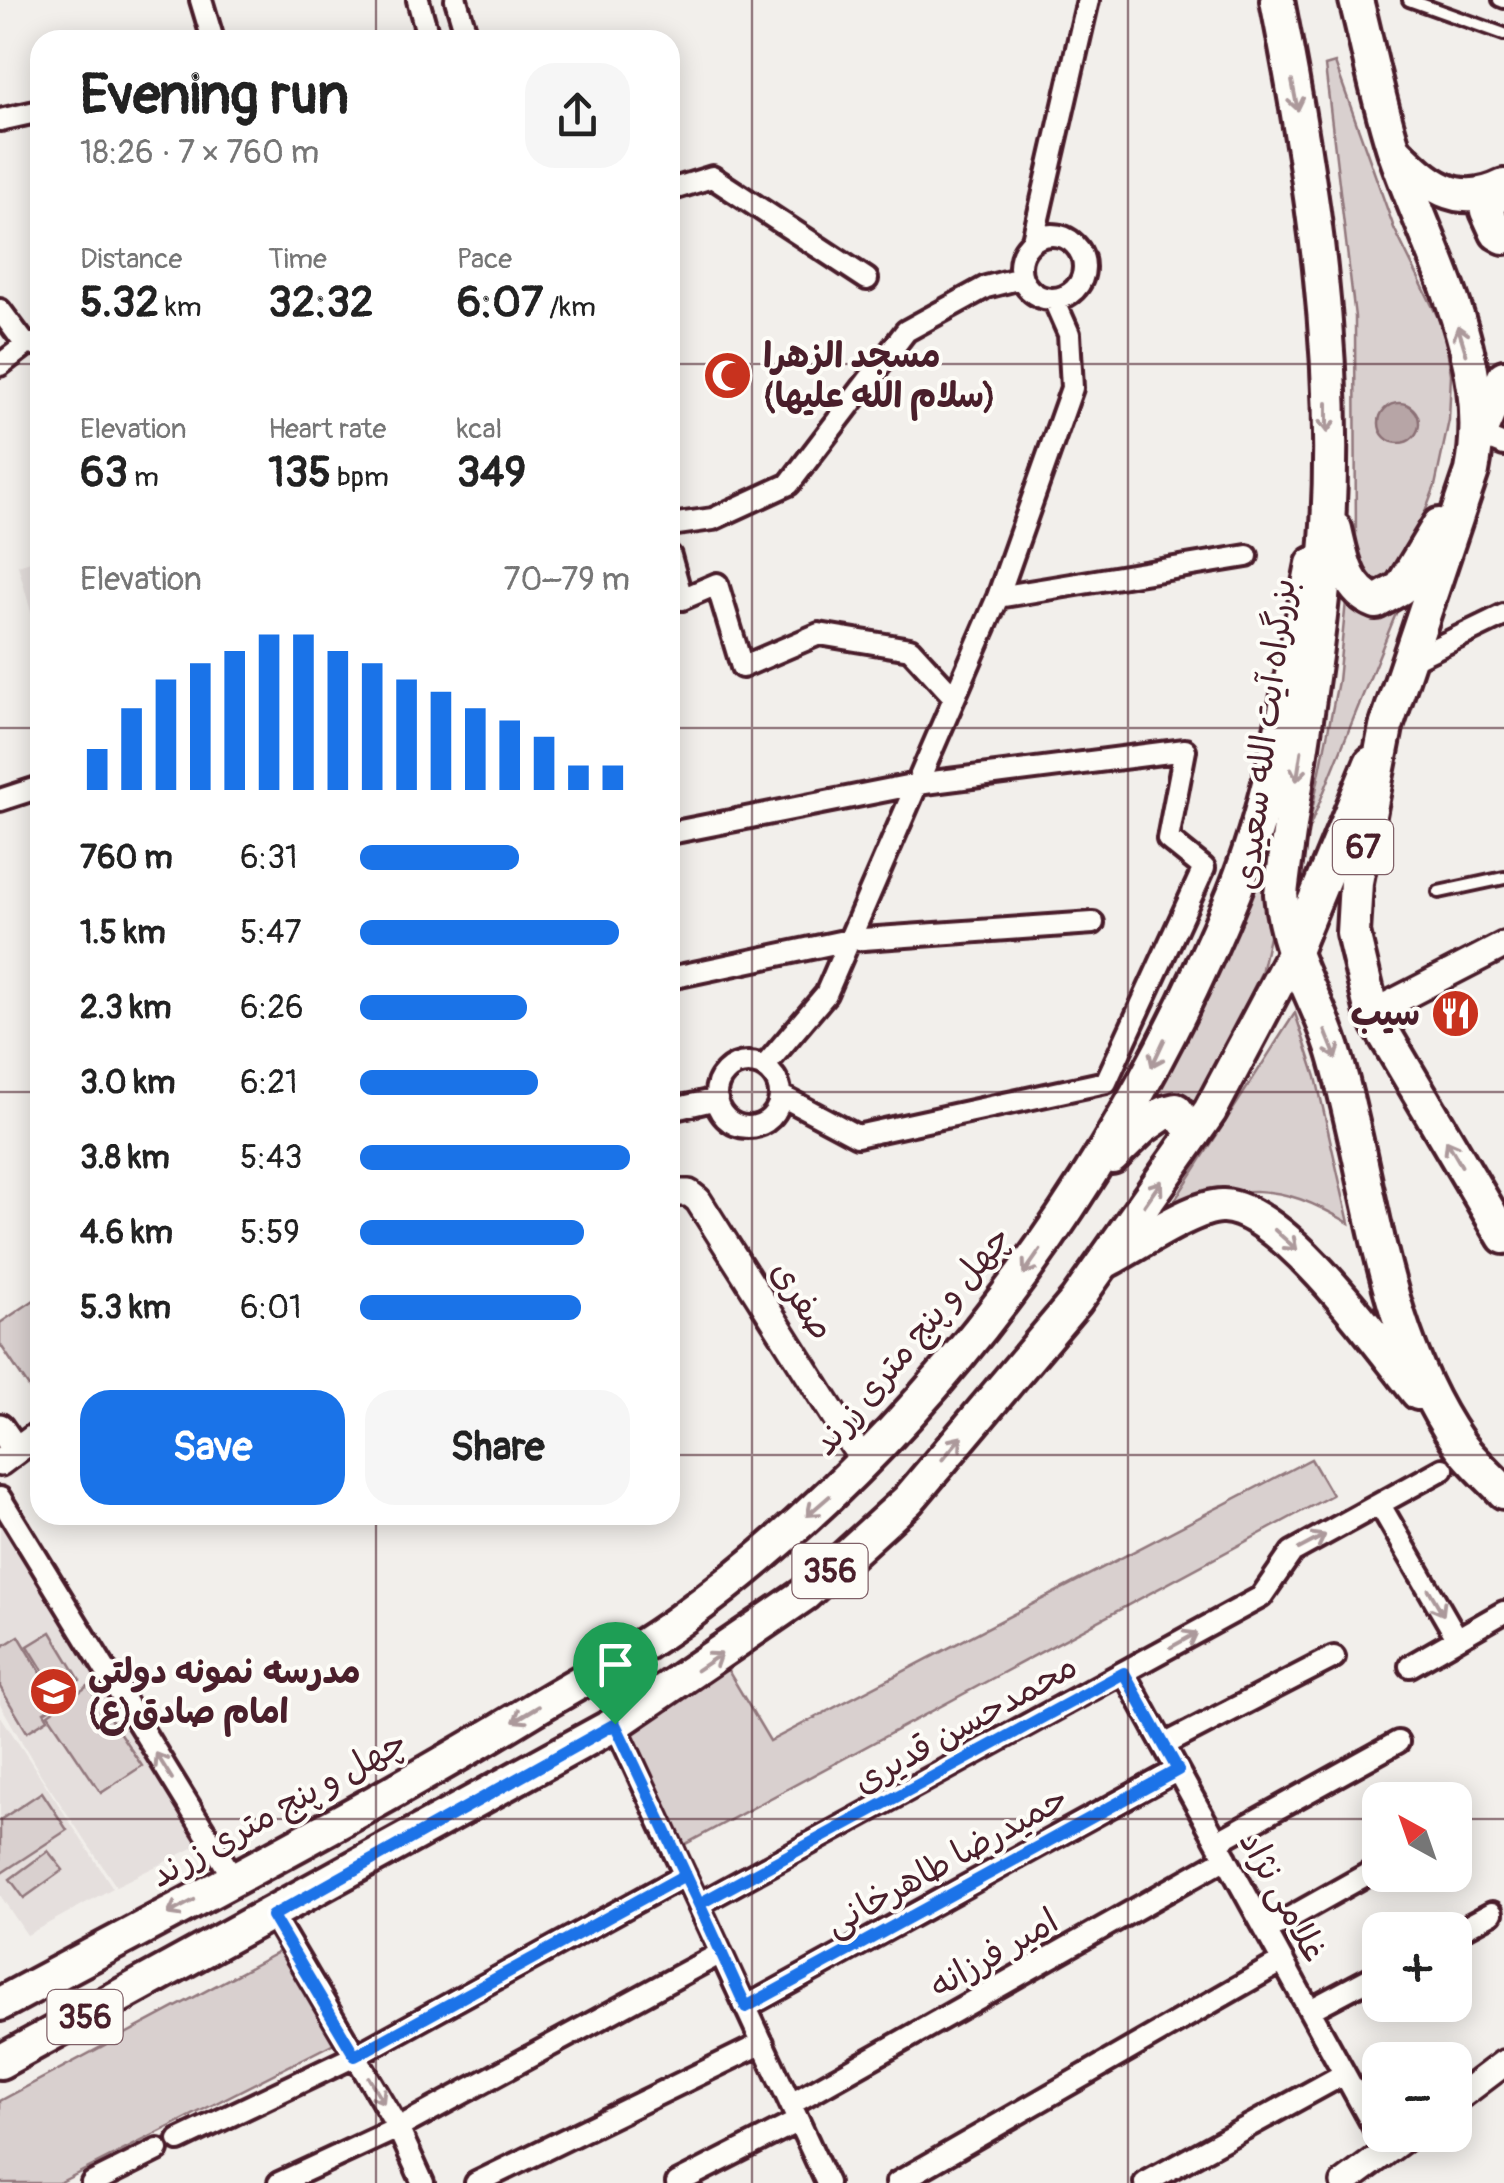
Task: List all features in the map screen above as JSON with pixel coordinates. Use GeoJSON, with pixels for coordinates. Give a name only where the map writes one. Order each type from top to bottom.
{"type":"FeatureCollection","features":[{"type":"Feature","properties":{"kind":"main road","name":"بزرگراه آیت الله سعیدی"},"geometry":{"type":"LineString","coordinates":[[1276,0],[1318,236],[1326,328],[1324,576],[1282,894],[1292,956],[1334,1052],[1398,1316],[1450,1455],[1504,1492]]}},
{"type":"Feature","properties":{"kind":"main road","name":"67"},"geometry":{"type":"LineString","coordinates":[[1356,0],[1395,151],[1462,337],[1492,440],[1472,471],[1386,726],[1352,910],[1353,933],[1372,1013],[1501,1230]]}},
{"type":"Feature","properties":{"kind":"main road"},"geometry":{"type":"LineString","coordinates":[[1395,151],[1428,183],[1450,196],[1471,196],[1501,188]]}},
{"type":"Feature","properties":{"kind":"main road"},"geometry":{"type":"LineString","coordinates":[[1501,188],[1487,211],[1496,233],[1504,237]]}},
{"type":"Feature","properties":{"kind":"main road"},"geometry":{"type":"LineString","coordinates":[[1492,440],[1504,378]]}},
{"type":"Feature","properties":{"kind":"main road"},"geometry":{"type":"LineString","coordinates":[[1327,496],[1351,581],[1362,596],[1376,602],[1401,588],[1472,471]]}},
{"type":"Feature","properties":{"kind":"main road","name":"چهل و پنج متری زرند"},"geometry":{"type":"LineString","coordinates":[[0,2004],[457,1756],[678,1622],[865,1464],[1024,1273],[1086,1182],[1149,1073],[1234,892],[1252,840],[1327,496]]}},
{"type":"Feature","properties":{"kind":"main road","name":"356"},"geometry":{"type":"LineString","coordinates":[[0,2062],[272,1916],[615,1724],[805,1594],[908,1500],[1106,1261],[1194,1134],[1292,956],[1386,726]]}},
{"type":"Feature","properties":{"kind":"main road"},"geometry":{"type":"LineString","coordinates":[[1086,1182],[1164,1112],[1176,1110],[1194,1134]]}},
{"type":"Feature","properties":{"kind":"main road"},"geometry":{"type":"LineString","coordinates":[[1106,1261],[1200,1212],[1222,1206],[1250,1213],[1300,1252],[1450,1455]]}},
{"type":"Feature","properties":{"kind":"street"},"geometry":{"type":"LineString","coordinates":[[200,0],[210,30]]}},
{"type":"Feature","properties":{"kind":"street"},"geometry":{"type":"LineString","coordinates":[[418,0],[426,30]]}},
{"type":"Feature","properties":{"kind":"street"},"geometry":{"type":"LineString","coordinates":[[456,0],[465,30]]}},
{"type":"Feature","properties":{"kind":"street"},"geometry":{"type":"LineString","coordinates":[[1033,240],[1053,234],[1080,250],[1082,282],[1066,297],[1054,300],[1034,295],[1022,278],[1021,258],[1033,240],[1088,0]]}},
{"type":"Feature","properties":{"kind":"street"},"geometry":{"type":"LineString","coordinates":[[0,120],[30,113]]}},
{"type":"Feature","properties":{"kind":"street"},"geometry":{"type":"LineString","coordinates":[[680,187],[712,177],[867,278]]}},
{"type":"Feature","properties":{"kind":"street"},"geometry":{"type":"LineString","coordinates":[[680,524],[713,519],[789,484],[906,331],[986,288],[1022,278]]}},
{"type":"Feature","properties":{"kind":"street"},"geometry":{"type":"LineString","coordinates":[[764,1067],[826,994],[998,597],[1072,388],[1069,334],[1054,300]]}},
{"type":"Feature","properties":{"kind":"street"},"geometry":{"type":"LineString","coordinates":[[0,310],[30,341]]}},
{"type":"Feature","properties":{"kind":"street"},"geometry":{"type":"LineString","coordinates":[[0,365],[30,346]]}},
{"type":"Feature","properties":{"kind":"street"},"geometry":{"type":"LineString","coordinates":[[998,597],[1246,556]]}},
{"type":"Feature","properties":{"kind":"street"},"geometry":{"type":"LineString","coordinates":[[680,592],[682,599],[717,584],[742,668],[819,634],[910,649],[954,697]]}},
{"type":"Feature","properties":{"kind":"street"},"geometry":{"type":"LineString","coordinates":[[1406,663],[1504,615]]}},
{"type":"Feature","properties":{"kind":"street"},"geometry":{"type":"LineString","coordinates":[[680,832],[917,784],[1185,750],[1168,839],[1204,868],[1106,1082],[857,1136],[780,1094]]}},
{"type":"Feature","properties":{"kind":"street"},"geometry":{"type":"LineString","coordinates":[[0,800],[30,790]]}},
{"type":"Feature","properties":{"kind":"street"},"geometry":{"type":"LineString","coordinates":[[680,976],[849,940],[1093,923]]}},
{"type":"Feature","properties":{"kind":"street"},"geometry":{"type":"LineString","coordinates":[[1372,1013],[1504,945]]}},
{"type":"Feature","properties":{"kind":"street"},"geometry":{"type":"LineString","coordinates":[[754,1064],[773,1074],[780,1094],[773,1115],[754,1126],[733,1123],[717,1100],[720,1080],[734,1067],[754,1064]]}},
{"type":"Feature","properties":{"kind":"street"},"geometry":{"type":"LineString","coordinates":[[680,1108],[717,1100]]}},
{"type":"Feature","properties":{"kind":"street","name":"صفری"},"geometry":{"type":"LineString","coordinates":[[680,1193],[689,1193],[698,1200],[865,1464]]}},
{"type":"Feature","properties":{"kind":"street"},"geometry":{"type":"LineString","coordinates":[[0,1427],[8,1457],[30,1440]]}},
{"type":"Feature","properties":{"kind":"street"},"geometry":{"type":"LineString","coordinates":[[1450,1455],[1380,1505],[1457,1638]]}},
{"type":"Feature","properties":{"kind":"street"},"geometry":{"type":"LineString","coordinates":[[0,1498],[234,1879]]}},
{"type":"Feature","properties":{"kind":"street","name":"محمدحسن قدیری"},"geometry":{"type":"LineString","coordinates":[[699,1904],[1261,1597],[1292,1552],[1380,1505]]}},
{"type":"Feature","properties":{"kind":"street"},"geometry":{"type":"LineString","coordinates":[[1410,1666],[1504,1612]]}},
{"type":"Feature","properties":{"kind":"street"},"geometry":{"type":"LineString","coordinates":[[1164,1745],[1334,1656]]}},
{"type":"Feature","properties":{"kind":"street","name":"غلامی نژاد"},"geometry":{"type":"LineString","coordinates":[[1124,1673],[1362,2107]]}},
{"type":"Feature","properties":{"kind":"street"},"geometry":{"type":"LineString","coordinates":[[615,1724],[827,2183]]}},
{"type":"Feature","properties":{"kind":"street","name":"امیر فرزانه"},"geometry":{"type":"LineString","coordinates":[[676,2183],[1398,1742]]}},
{"type":"Feature","properties":{"kind":"street","name":"حمیدرضا طاهرخانی"},"geometry":{"type":"LineString","coordinates":[[746,2007],[1178,1770]]}},
{"type":"Feature","properties":{"kind":"street"},"geometry":{"type":"LineString","coordinates":[[179,2140],[355,2056],[685,1875]]}},
{"type":"Feature","properties":{"kind":"street"},"geometry":{"type":"LineString","coordinates":[[1266,1932],[1362,1877]]}},
{"type":"Feature","properties":{"kind":"street"},"geometry":{"type":"LineString","coordinates":[[1472,1923],[1492,1912]]}},
{"type":"Feature","properties":{"kind":"street"},"geometry":{"type":"LineString","coordinates":[[272,1916],[398,2128],[423,2183]]}},
{"type":"Feature","properties":{"kind":"street"},"geometry":{"type":"LineString","coordinates":[[279,2183],[398,2128],[721,1953]]}},
{"type":"Feature","properties":{"kind":"street"},"geometry":{"type":"LineString","coordinates":[[897,2183],[1283,1961]]}},
{"type":"Feature","properties":{"kind":"street"},"geometry":{"type":"LineString","coordinates":[[1310,2010],[1362,1983]]}},
{"type":"Feature","properties":{"kind":"street"},"geometry":{"type":"LineString","coordinates":[[476,2183],[763,2043]]}},
{"type":"Feature","properties":{"kind":"street"},"geometry":{"type":"LineString","coordinates":[[1472,2087],[1504,2062]]}},
{"type":"Feature","properties":{"kind":"street"},"geometry":{"type":"LineString","coordinates":[[1146,2183],[1344,2074]]}},
{"type":"Feature","properties":{"kind":"street"},"geometry":{"type":"LineString","coordinates":[[92,2183],[158,2150]]}},
{"type":"Feature","properties":{"kind":"street"},"geometry":{"type":"LineString","coordinates":[[1344,2183],[1387,2152]]}},
{"type":"Feature","properties":{"kind":"lane"},"geometry":{"type":"LineString","coordinates":[[1409,0],[1504,34]]}},
{"type":"Feature","properties":{"kind":"lane"},"geometry":{"type":"LineString","coordinates":[[1439,892],[1504,878]]}},
{"type":"Feature","properties":{"kind":"shaded area"},"geometry":{"type":"Polygon","coordinates":[[[1335,63],[1394,228],[1444,330],[1451,374],[1449,420],[1435,486],[1403,570],[1382,586],[1364,578],[1356,551],[1355,317],[1325,66],[1335,63]]]}},
{"type":"Feature","properties":{"kind":"shaded area"},"geometry":{"type":"Polygon","coordinates":[[[1399,403],[1413,409],[1419,423],[1413,437],[1399,443],[1385,437],[1379,423],[1385,409],[1399,403]]]}},
{"type":"Feature","properties":{"kind":"shaded area"},"geometry":{"type":"Polygon","coordinates":[[[30,561],[30,608],[18,565],[30,561]]]}},
{"type":"Feature","properties":{"kind":"shaded area"},"geometry":{"type":"Polygon","coordinates":[[[1346,601],[1360,615],[1380,617],[1401,601],[1308,831],[1338,681],[1346,601]]]}},
{"type":"Feature","properties":{"kind":"shaded area"},"geometry":{"type":"Polygon","coordinates":[[[1269,821],[1265,887],[1269,937],[1261,973],[1195,1107],[1176,1093],[1135,1110],[1269,821]]]}},
{"type":"Feature","properties":{"kind":"shaded area"},"geometry":{"type":"Polygon","coordinates":[[[1295,1013],[1316,1077],[1349,1223],[1300,1199],[1259,1191],[1216,1197],[1166,1214],[1295,1013]]]}},
{"type":"Feature","properties":{"kind":"shaded area"},"geometry":{"type":"Polygon","coordinates":[[[30,1303],[30,1389],[0,1344],[0,1323],[30,1303]]]}},
{"type":"Feature","properties":{"kind":"shaded area"},"geometry":{"type":"Polygon","coordinates":[[[1311,1459],[1332,1495],[680,1847],[632,1734],[636,1725],[726,1667],[770,1741],[1311,1459]]]}},
{"type":"Feature","properties":{"kind":"shaded area","name":"مدرسه نمونه دولتی امام صادق(ع)"},"geometry":{"type":"Polygon","coordinates":[[[0,1521],[205,1842],[116,1886],[41,1775],[0,1704],[0,1521]]]}},
{"type":"Feature","properties":{"kind":"shaded area"},"geometry":{"type":"Polygon","coordinates":[[[51,1632],[80,1680],[58,1695],[28,1646],[51,1632]]]}},
{"type":"Feature","properties":{"kind":"shaded area"},"geometry":{"type":"Polygon","coordinates":[[[19,1636],[59,1703],[44,1712],[48,1719],[27,1732],[0,1687],[0,1648],[19,1636]]]}},
{"type":"Feature","properties":{"kind":"shaded area"},"geometry":{"type":"Polygon","coordinates":[[[88,1686],[142,1766],[101,1793],[48,1714],[88,1686]]]}},
{"type":"Feature","properties":{"kind":"shaded area"},"geometry":{"type":"Polygon","coordinates":[[[0,1715],[113,1888],[27,1935],[0,1895],[0,1715]]]}},
{"type":"Feature","properties":{"kind":"shaded area"},"geometry":{"type":"Polygon","coordinates":[[[42,1792],[67,1830],[0,1874],[0,1820],[42,1792]]]}},
{"type":"Feature","properties":{"kind":"shaded area"},"geometry":{"type":"Polygon","coordinates":[[[48,1851],[63,1870],[24,1898],[10,1879],[48,1851]]]}},
{"type":"Feature","properties":{"kind":"shaded area"},"geometry":{"type":"Polygon","coordinates":[[[288,1947],[336,2042],[59,2183],[0,2183],[0,2101],[288,1947]]]}},
{"type":"Feature","properties":{"kind":"place","name":"مسجد الزهرا (سلام الله علیها)"},"geometry":{"type":"Point","coordinates":[728,375]}},
{"type":"Feature","properties":{"kind":"place","name":"سیب"},"geometry":{"type":"Point","coordinates":[1455,1013]}},
{"type":"Feature","properties":{"kind":"place","name":"مدرسه نمونه دولتی امام صادق(ع)"},"geometry":{"type":"Point","coordinates":[53,1691]}},
{"type":"Feature","properties":{"kind":"route"},"geometry":{"type":"LineString","coordinates":[[615,1724],[272,1916],[355,2056],[685,1875],[699,1904],[1124,1673],[1178,1770],[746,2007],[685,1875],[670,1842],[615,1724]]}}]}
